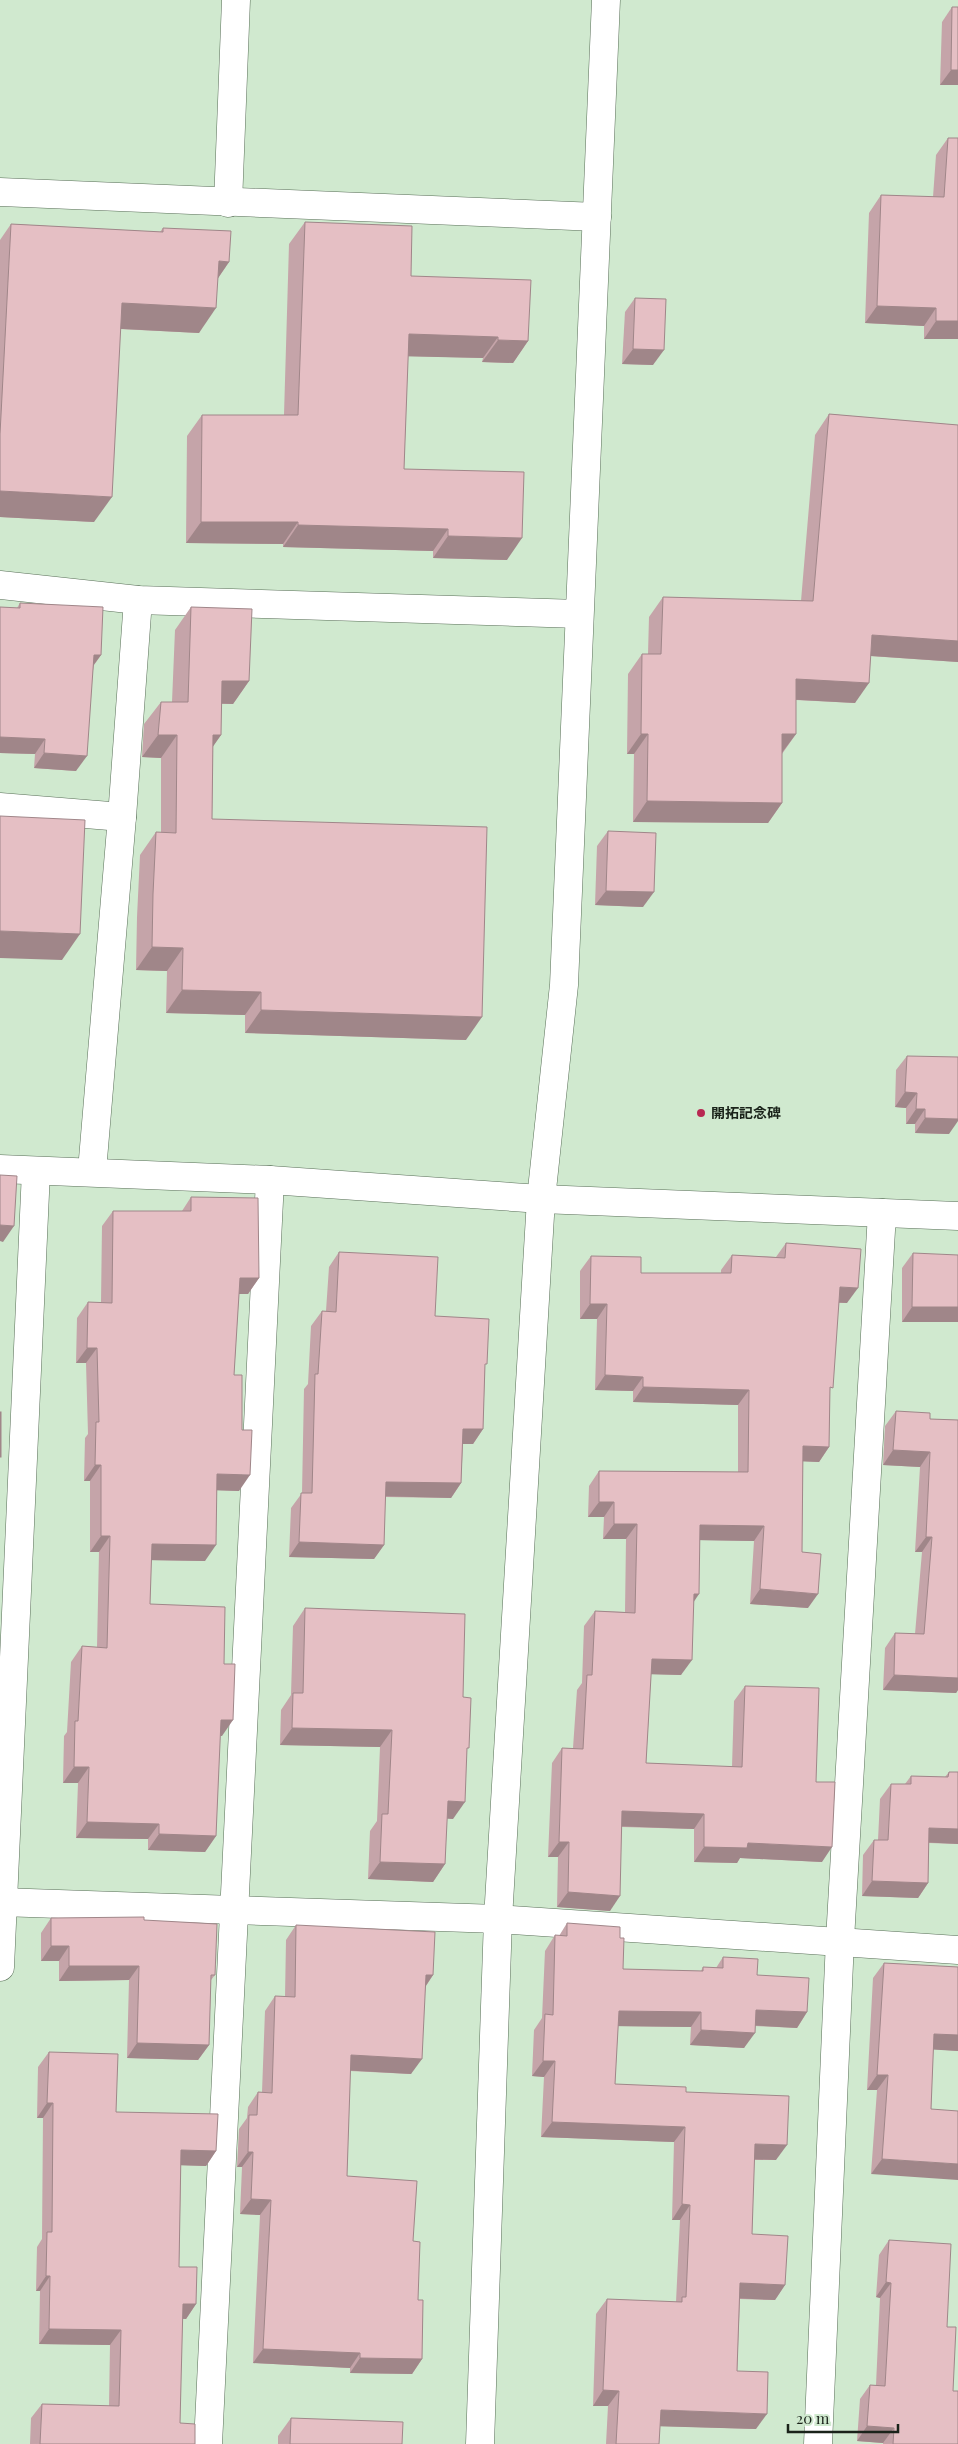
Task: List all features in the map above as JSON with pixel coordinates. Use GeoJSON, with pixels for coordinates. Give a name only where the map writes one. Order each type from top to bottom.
{"type":"FeatureCollection","features":[{"type":"Feature","properties":{"kind":"street"},"geometry":{"type":"LineString","coordinates":[[228,203],[236,0]]}},
{"type":"Feature","properties":{"kind":"street"},"geometry":{"type":"LineString","coordinates":[[480,2444],[498,1919],[541,1199],[564,985],[606,0]]}},
{"type":"Feature","properties":{"kind":"street"},"geometry":{"type":"LineString","coordinates":[[0,192],[597,217]]}},
{"type":"Feature","properties":{"kind":"street"},"geometry":{"type":"LineString","coordinates":[[0,585],[138,600],[579,614]]}},
{"type":"Feature","properties":{"kind":"street"},"geometry":{"type":"LineString","coordinates":[[92,1171],[138,600]]}},
{"type":"Feature","properties":{"kind":"street"},"geometry":{"type":"LineString","coordinates":[[0,807],[122,817]]}},
{"type":"Feature","properties":{"kind":"street"},"geometry":{"type":"LineString","coordinates":[[0,1169],[92,1171],[270,1180],[541,1199],[958,1216]]}},
{"type":"Feature","properties":{"kind":"street"},"geometry":{"type":"LineString","coordinates":[[0,1967],[1,1902],[36,1171]]}},
{"type":"Feature","properties":{"kind":"street"},"geometry":{"type":"LineString","coordinates":[[208,2444],[270,1180]]}},
{"type":"Feature","properties":{"kind":"street"},"geometry":{"type":"LineString","coordinates":[[818,2444],[840,1940],[882,1213]]}},
{"type":"Feature","properties":{"kind":"street"},"geometry":{"type":"LineString","coordinates":[[1,1902],[498,1919],[840,1940],[958,1950]]}},
{"type":"Feature","properties":{"kind":"building"},"geometry":{"type":"Polygon","coordinates":[[[952,7],[958,7],[958,70],[951,70],[952,7]]]}},
{"type":"Feature","properties":{"kind":"building"},"geometry":{"type":"Polygon","coordinates":[[[948,138],[958,138],[958,321],[936,321],[936,308],[877,306],[881,195],[944,197],[948,138]]]}},
{"type":"Feature","properties":{"kind":"building"},"geometry":{"type":"Polygon","coordinates":[[[305,222],[412,226],[411,276],[531,280],[528,341],[498,340],[498,337],[409,334],[404,469],[524,472],[522,538],[448,536],[448,529],[298,525],[298,522],[201,522],[202,415],[298,415],[305,222]]]}},
{"type":"Feature","properties":{"kind":"building"},"geometry":{"type":"Polygon","coordinates":[[[11,224],[163,232],[163,228],[231,231],[229,262],[219,261],[216,308],[122,303],[112,497],[0,491],[0,434],[11,224]]]}},
{"type":"Feature","properties":{"kind":"building"},"geometry":{"type":"Polygon","coordinates":[[[635,298],[666,299],[664,350],[633,349],[635,298]]]}},
{"type":"Feature","properties":{"kind":"building"},"geometry":{"type":"Polygon","coordinates":[[[829,414],[958,425],[958,641],[872,635],[869,683],[796,679],[796,734],[782,734],[782,803],[647,801],[648,734],[641,734],[642,654],[661,654],[663,597],[813,601],[829,414]]]}},
{"type":"Feature","properties":{"kind":"building"},"geometry":{"type":"Polygon","coordinates":[[[20,603],[103,607],[101,655],[94,655],[87,756],[44,753],[45,739],[0,737],[0,607],[20,608],[20,603]]]}},
{"type":"Feature","properties":{"kind":"building"},"geometry":{"type":"Polygon","coordinates":[[[191,607],[252,609],[249,681],[222,681],[221,735],[213,735],[212,819],[487,827],[482,1017],[261,1010],[261,992],[182,990],[183,948],[152,947],[153,894],[156,832],[176,833],[177,735],[158,735],[161,702],[188,702],[191,607]]]}},
{"type":"Feature","properties":{"kind":"building"},"geometry":{"type":"Polygon","coordinates":[[[0,816],[85,820],[80,934],[0,931],[0,816]]]}},
{"type":"Feature","properties":{"kind":"building"},"geometry":{"type":"Polygon","coordinates":[[[608,831],[656,833],[654,892],[606,891],[608,831]]]}},
{"type":"Feature","properties":{"kind":"building"},"geometry":{"type":"Polygon","coordinates":[[[907,1056],[958,1057],[958,1119],[925,1118],[925,1109],[916,1109],[917,1093],[905,1092],[907,1056]]]}},
{"type":"Feature","properties":{"kind":"building"},"geometry":{"type":"Polygon","coordinates":[[[0,1175],[17,1176],[14,1226],[0,1225],[0,1175]]]}},
{"type":"Feature","properties":{"kind":"building"},"geometry":{"type":"Polygon","coordinates":[[[191,1197],[258,1198],[259,1278],[240,1278],[234,1375],[242,1375],[242,1430],[252,1430],[250,1475],[217,1474],[216,1545],[152,1544],[150,1604],[225,1607],[224,1664],[235,1664],[233,1720],[221,1720],[216,1836],[159,1834],[159,1824],[87,1822],[89,1767],[74,1767],[75,1721],[78,1721],[82,1646],[107,1648],[110,1536],[101,1536],[101,1465],[95,1465],[96,1422],[99,1422],[97,1348],[87,1348],[88,1302],[112,1303],[113,1211],[191,1211],[191,1197]]]}},
{"type":"Feature","properties":{"kind":"building"},"geometry":{"type":"Polygon","coordinates":[[[786,1243],[861,1249],[858,1288],[840,1287],[833,1388],[830,1387],[829,1447],[803,1446],[802,1552],[821,1554],[818,1594],[760,1589],[764,1526],[700,1525],[699,1594],[694,1594],[692,1660],[652,1659],[646,1763],[742,1767],[745,1686],[819,1688],[816,1782],[835,1782],[832,1847],[748,1843],[747,1848],[704,1847],[704,1814],[622,1811],[620,1896],[568,1892],[569,1842],[559,1842],[562,1748],[583,1749],[587,1675],[592,1675],[595,1611],[635,1613],[637,1524],[614,1524],[614,1502],[599,1502],[599,1471],[748,1472],[749,1390],[643,1387],[643,1377],[605,1375],[607,1304],[590,1304],[591,1256],[641,1257],[641,1273],[731,1273],[732,1255],[785,1258],[786,1243]]]}},
{"type":"Feature","properties":{"kind":"building"},"geometry":{"type":"Polygon","coordinates":[[[339,1252],[438,1257],[435,1316],[489,1319],[487,1364],[485,1364],[483,1429],[463,1429],[461,1483],[386,1482],[384,1545],[299,1542],[301,1493],[312,1493],[315,1374],[318,1374],[322,1311],[336,1312],[339,1252]]]}},
{"type":"Feature","properties":{"kind":"building"},"geometry":{"type":"Polygon","coordinates":[[[913,1253],[958,1255],[958,1307],[912,1307],[913,1253]]]}},
{"type":"Feature","properties":{"kind":"building"},"geometry":{"type":"Polygon","coordinates":[[[896,1411],[930,1413],[930,1419],[958,1420],[958,1678],[894,1675],[895,1633],[924,1634],[932,1537],[926,1537],[930,1452],[893,1450],[896,1411]]]}},
{"type":"Feature","properties":{"kind":"building"},"geometry":{"type":"Polygon","coordinates":[[[1,1412],[1,1457],[0,1457],[1,1412]]]}},
{"type":"Feature","properties":{"kind":"building"},"geometry":{"type":"Polygon","coordinates":[[[305,1608],[465,1614],[463,1697],[471,1698],[465,1802],[448,1801],[445,1864],[380,1862],[382,1814],[388,1814],[392,1730],[292,1728],[293,1693],[303,1693],[305,1608]]]}},
{"type":"Feature","properties":{"kind":"building"},"geometry":{"type":"Polygon","coordinates":[[[949,1772],[958,1772],[958,1829],[929,1828],[928,1883],[872,1881],[874,1840],[888,1840],[891,1784],[911,1784],[911,1776],[948,1777],[949,1772]]]}},
{"type":"Feature","properties":{"kind":"building"},"geometry":{"type":"Polygon","coordinates":[[[144,1917],[144,1920],[217,1924],[215,1975],[211,1975],[209,2045],[137,2043],[139,1966],[69,1966],[69,1946],[51,1946],[51,1918],[144,1917]]]}},
{"type":"Feature","properties":{"kind":"building"},"geometry":{"type":"Polygon","coordinates":[[[567,1923],[620,1927],[620,1938],[624,1938],[623,1969],[703,1971],[703,1967],[723,1968],[723,1957],[758,1959],[757,1975],[809,1978],[807,2012],[756,2010],[755,2033],[701,2030],[701,2012],[619,2011],[615,2084],[686,2087],[686,2092],[789,2096],[787,2145],[755,2144],[752,2234],[788,2236],[785,2285],[740,2283],[737,2371],[768,2372],[767,2414],[661,2410],[659,2444],[616,2444],[619,2391],[603,2390],[607,2299],[682,2302],[682,2297],[686,2297],[690,2205],[682,2204],[685,2127],[552,2122],[555,2061],[543,2061],[545,2014],[553,2015],[555,1935],[567,1936],[567,1923]]]}},
{"type":"Feature","properties":{"kind":"building"},"geometry":{"type":"Polygon","coordinates":[[[296,1925],[435,1932],[433,1975],[426,1975],[422,2059],[351,2055],[347,2176],[417,2181],[413,2241],[420,2242],[418,2300],[423,2300],[422,2359],[360,2358],[360,2353],[263,2349],[271,2200],[251,2199],[253,2152],[248,2152],[249,2115],[257,2115],[258,2092],[272,2093],[275,1996],[295,1997],[296,1925]]]}},
{"type":"Feature","properties":{"kind":"building"},"geometry":{"type":"Polygon","coordinates":[[[884,1963],[958,1967],[958,2035],[934,2034],[931,2109],[958,2111],[958,2164],[882,2159],[888,2075],[877,2075],[884,1963]]]}},
{"type":"Feature","properties":{"kind":"building"},"geometry":{"type":"Polygon","coordinates":[[[49,2052],[118,2054],[116,2112],[218,2114],[216,2151],[181,2150],[179,2267],[197,2267],[196,2304],[183,2304],[180,2423],[195,2424],[195,2444],[40,2444],[42,2404],[119,2406],[121,2330],[49,2329],[50,2276],[46,2276],[47,2232],[52,2232],[53,2103],[47,2103],[49,2052]]]}},
{"type":"Feature","properties":{"kind":"building"},"geometry":{"type":"Polygon","coordinates":[[[889,2240],[951,2244],[947,2327],[956,2327],[953,2391],[958,2391],[958,2444],[893,2444],[894,2428],[867,2426],[870,2385],[885,2386],[891,2283],[886,2282],[889,2240]]]}},
{"type":"Feature","properties":{"kind":"building"},"geometry":{"type":"Polygon","coordinates":[[[291,2418],[403,2422],[402,2444],[290,2444],[291,2418]]]}},
{"type":"Feature","properties":{"kind":"place","name":"開拓記念碑"},"geometry":{"type":"Point","coordinates":[701,1113]}}]}
